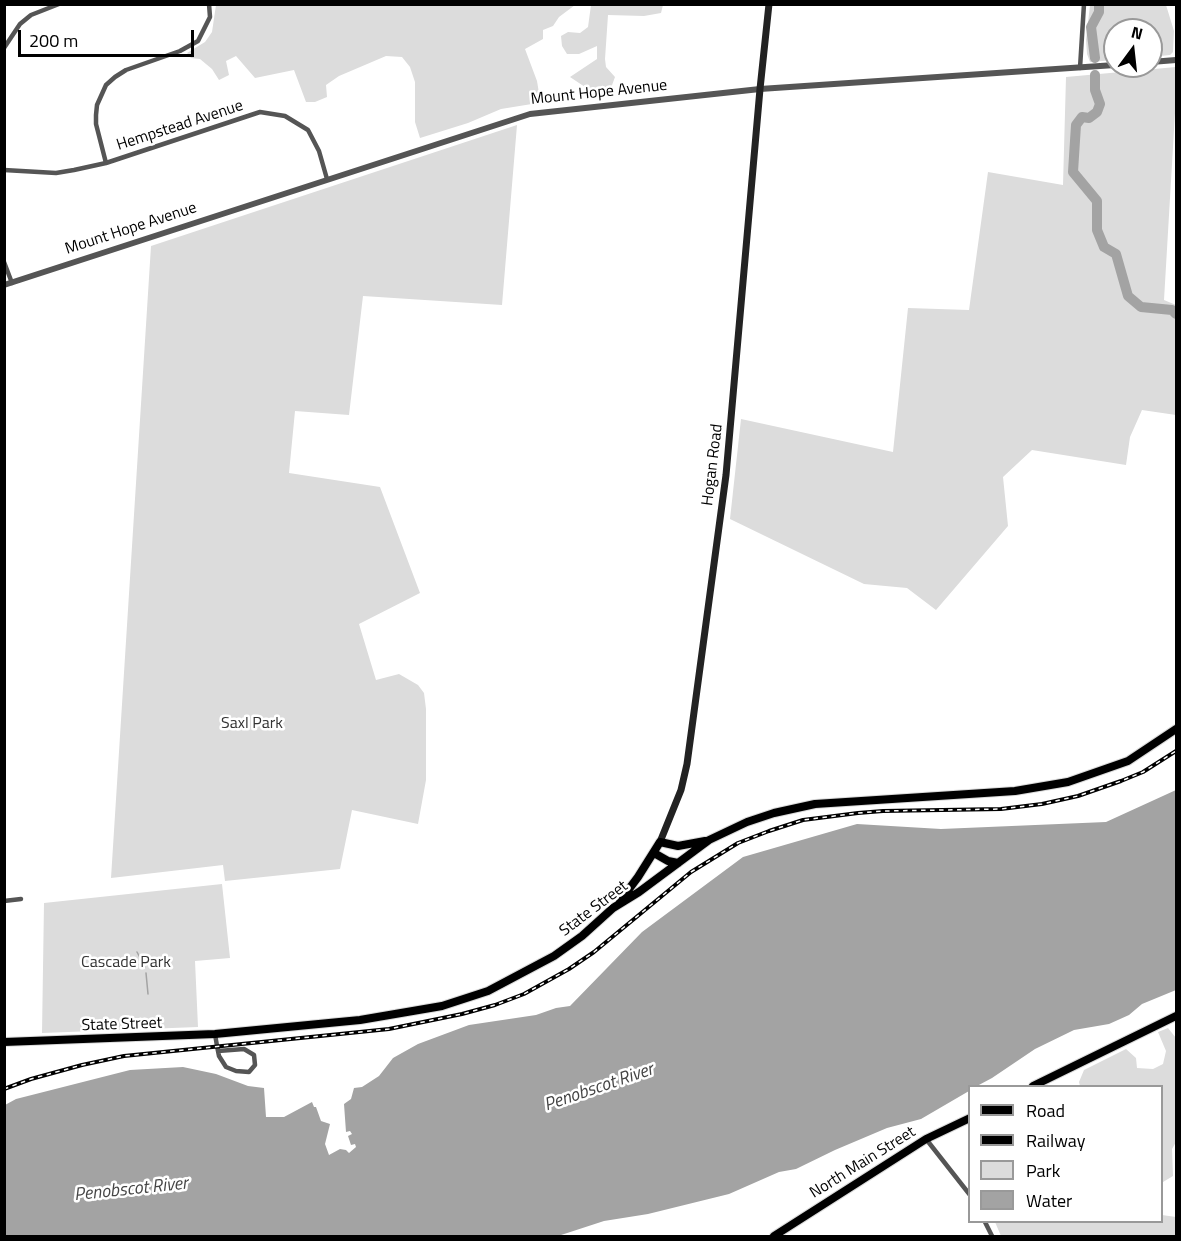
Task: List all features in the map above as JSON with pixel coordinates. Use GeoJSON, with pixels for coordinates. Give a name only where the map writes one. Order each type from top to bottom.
{"type":"FeatureCollection","features":[{"type":"Feature","properties":{"kind":"main road","name":"Hogan Road"},"geometry":{"type":"LineString","coordinates":[[613,908],[628,891],[660,842],[681,790],[687,764],[721,510],[736,374],[769,4]]}},
{"type":"Feature","properties":{"kind":"main road","name":"State Street"},"geometry":{"type":"LineString","coordinates":[[4,1042],[215,1034],[360,1020],[412,1012],[467,998],[510,980],[554,956],[582,936],[613,908],[709,840],[747,822],[815,804],[1015,791],[1068,782],[1128,761],[1176,729]]}},
{"type":"Feature","properties":{"kind":"main road"},"geometry":{"type":"LineString","coordinates":[[660,842],[678,846],[709,840]]}},
{"type":"Feature","properties":{"kind":"main road"},"geometry":{"type":"LineString","coordinates":[[654,853],[668,861],[678,863]]}},
{"type":"Feature","properties":{"kind":"main road"},"geometry":{"type":"LineString","coordinates":[[1035,1085],[1176,1016]]}},
{"type":"Feature","properties":{"kind":"main road","name":"North Main Street"},"geometry":{"type":"LineString","coordinates":[[774,1236],[926,1139],[968,1118]]}},
{"type":"Feature","properties":{"kind":"street"},"geometry":{"type":"LineString","coordinates":[[4,48],[20,24],[31,15],[59,4]]}},
{"type":"Feature","properties":{"kind":"street"},"geometry":{"type":"LineString","coordinates":[[106,163],[96,124],[97,105],[106,86],[126,70],[180,51],[198,41],[210,17],[209,4]]}},
{"type":"Feature","properties":{"kind":"street"},"geometry":{"type":"LineString","coordinates":[[1080,68],[1084,4]]}},
{"type":"Feature","properties":{"kind":"street","name":"Mount Hope Avenue"},"geometry":{"type":"LineString","coordinates":[[4,285],[530,114],[760,89],[1103,66]]}},
{"type":"Feature","properties":{"kind":"street","name":"Hempstead Avenue"},"geometry":{"type":"LineString","coordinates":[[4,170],[56,173],[106,163],[260,112],[285,116],[308,130],[319,151],[327,179]]}},
{"type":"Feature","properties":{"kind":"street"},"geometry":{"type":"LineString","coordinates":[[4,262],[12,283]]}},
{"type":"Feature","properties":{"kind":"street"},"geometry":{"type":"LineString","coordinates":[[4,901],[21,900]]}},
{"type":"Feature","properties":{"kind":"street"},"geometry":{"type":"LineString","coordinates":[[215,1034],[218,1051],[226,1067],[249,1072],[255,1065],[254,1054],[244,1049],[218,1051]]}},
{"type":"Feature","properties":{"kind":"street"},"geometry":{"type":"LineString","coordinates":[[926,1139],[968,1194]]}},
{"type":"Feature","properties":{"kind":"green space"},"geometry":{"type":"Polygon","coordinates":[[[216,4],[575,5],[559,17],[553,26],[543,30],[543,39],[525,49],[537,81],[538,103],[501,109],[468,123],[420,138],[415,122],[415,82],[410,67],[402,57],[386,56],[339,76],[326,85],[327,97],[315,102],[306,102],[294,70],[255,78],[236,56],[226,61],[229,75],[219,80],[212,69],[200,59],[191,58],[187,53],[205,42],[212,32],[216,4]]]}},
{"type":"Feature","properties":{"kind":"green space"},"geometry":{"type":"Polygon","coordinates":[[[591,5],[663,5],[661,13],[644,16],[608,15],[605,59],[606,67],[615,77],[608,96],[594,93],[570,77],[597,59],[597,46],[579,54],[567,54],[562,46],[561,36],[568,32],[580,33],[588,27],[591,5]]]}},
{"type":"Feature","properties":{"kind":"green space"},"geometry":{"type":"Polygon","coordinates":[[[1090,5],[1166,5],[1174,31],[1173,52],[1163,56],[1163,18],[1103,18],[1103,61],[1090,62],[1086,40],[1090,5]]]}},
{"type":"Feature","properties":{"kind":"green space"},"geometry":{"type":"Polygon","coordinates":[[[1176,67],[1164,300],[1176,305],[1176,415],[1142,410],[1130,437],[1126,465],[1032,450],[1003,477],[1008,526],[936,610],[907,588],[864,584],[730,519],[741,419],[893,452],[908,308],[969,310],[988,172],[1063,185],[1066,77],[1103,74],[1103,78],[1163,78],[1163,68],[1176,67]]]}},
{"type":"Feature","properties":{"kind":"green space","name":"Saxl Park"},"geometry":{"type":"Polygon","coordinates":[[[517,125],[502,305],[363,296],[349,415],[295,411],[289,473],[380,487],[420,593],[359,624],[376,680],[399,674],[418,685],[424,693],[426,780],[418,824],[352,810],[340,869],[225,881],[223,865],[111,878],[151,246],[517,125]]]}},
{"type":"Feature","properties":{"kind":"green space","name":"Cascade Park"},"geometry":{"type":"Polygon","coordinates":[[[222,884],[230,958],[195,961],[198,1027],[42,1033],[44,903],[222,884]]]}},
{"type":"Feature","properties":{"kind":"green space"},"geometry":{"type":"Polygon","coordinates":[[[1168,1028],[1176,1038],[1176,1142],[1172,1149],[1173,1176],[1163,1182],[1163,1085],[1080,1085],[1079,1082],[1084,1070],[1126,1049],[1136,1058],[1137,1068],[1153,1069],[1163,1064],[1166,1051],[1158,1032],[1168,1028]]]}},
{"type":"Feature","properties":{"kind":"green space"},"geometry":{"type":"Polygon","coordinates":[[[1163,1215],[1176,1217],[1176,1236],[1001,1236],[995,1223],[1163,1223],[1163,1215]]]}},
{"type":"Feature","properties":{"kind":"water","name":"Penobscot River"},"geometry":{"type":"Polygon","coordinates":[[[1176,790],[1176,990],[1142,1004],[1129,1015],[1109,1024],[1074,1030],[1035,1049],[992,1078],[979,1085],[968,1085],[968,1092],[921,1119],[887,1128],[796,1169],[779,1172],[729,1194],[648,1214],[604,1221],[558,1236],[5,1236],[5,1105],[16,1099],[130,1070],[183,1067],[216,1074],[248,1086],[264,1088],[266,1117],[284,1117],[312,1102],[321,1121],[330,1124],[325,1144],[329,1155],[340,1149],[349,1153],[356,1147],[355,1144],[351,1145],[348,1136],[352,1134],[350,1131],[346,1132],[344,1104],[351,1099],[354,1088],[362,1087],[379,1076],[393,1058],[418,1044],[469,1025],[536,1015],[570,1006],[642,932],[743,857],[857,824],[941,829],[1106,822],[1176,790]]]}},
{"type":"Feature","properties":{"kind":"waterway"},"geometry":{"type":"LineString","coordinates":[[1095,58],[1091,27],[1099,12],[1099,4]]}},
{"type":"Feature","properties":{"kind":"waterway"},"geometry":{"type":"LineString","coordinates":[[1095,75],[1095,90],[1100,104],[1097,112],[1089,118],[1082,117],[1076,125],[1073,172],[1097,201],[1097,230],[1104,247],[1116,254],[1128,296],[1141,307],[1172,310],[1176,314]]}},
{"type":"Feature","properties":{"kind":"waterway"},"geometry":{"type":"LineString","coordinates":[[137,952],[145,967]]}},
{"type":"Feature","properties":{"kind":"waterway"},"geometry":{"type":"LineString","coordinates":[[146,973],[148,994]]}},
{"type":"Feature","properties":{"kind":"railway"},"geometry":{"type":"LineString","coordinates":[[4,1089],[31,1079],[124,1056],[389,1029],[495,1005],[524,994],[569,969],[594,952],[691,872],[738,843],[769,831],[803,820],[858,813],[1001,809],[1042,804],[1078,796],[1121,781],[1143,772],[1176,751]]}}]}
